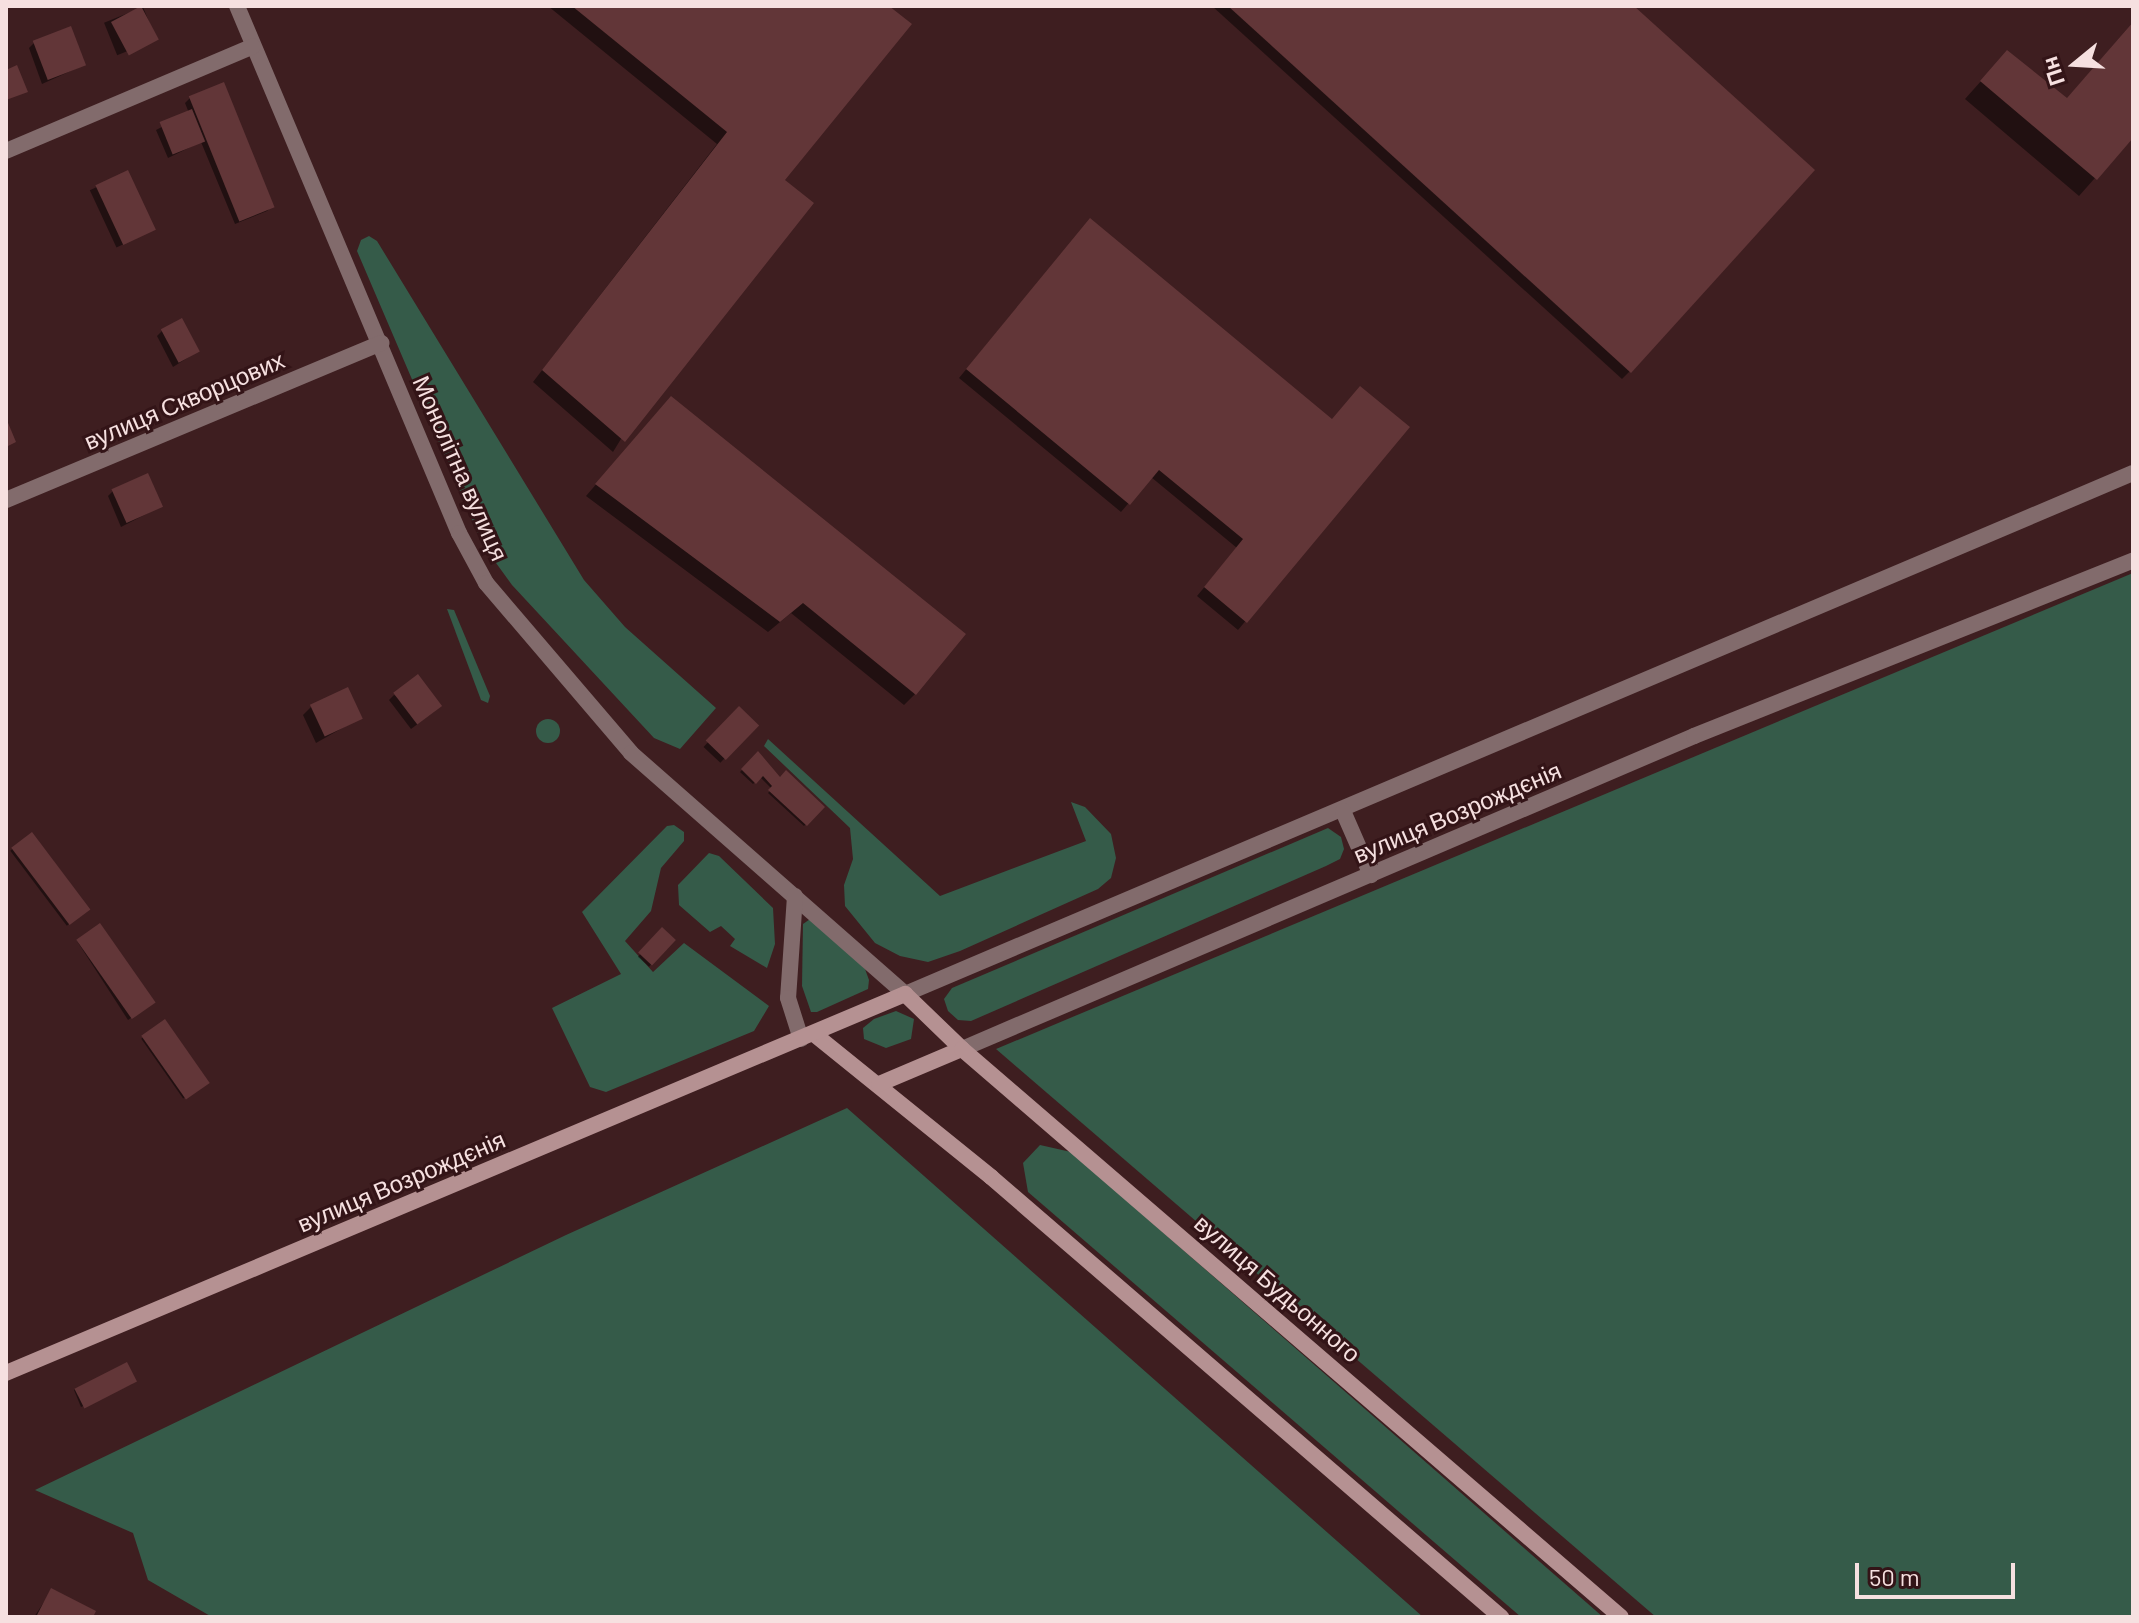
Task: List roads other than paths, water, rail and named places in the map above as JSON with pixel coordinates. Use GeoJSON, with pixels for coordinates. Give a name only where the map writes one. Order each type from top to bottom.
{"type":"FeatureCollection","features":[{"type":"Feature","properties":{"kind":"main road","name":"вулиця Возрождєнія"},"geometry":{"type":"LineString","coordinates":[[6,1373],[905,994]]}},
{"type":"Feature","properties":{"kind":"main road","name":"вулиця Будьонного"},"geometry":{"type":"LineString","coordinates":[[905,994],[962,1049],[1621,1617]]}},
{"type":"Feature","properties":{"kind":"main road"},"geometry":{"type":"LineString","coordinates":[[808,1036],[879,1084],[1501,1617]]}},
{"type":"Feature","properties":{"kind":"main road","name":"вулиця Возрождєнія"},"geometry":{"type":"LineString","coordinates":[[879,1084],[962,1049]]}},
{"type":"Feature","properties":{"kind":"street","name":"Монолітна вулиця"},"geometry":{"type":"LineString","coordinates":[[237,6],[471,560],[493,592],[631,753],[905,994]]}},
{"type":"Feature","properties":{"kind":"street"},"geometry":{"type":"LineString","coordinates":[[6,151],[253,46]]}},
{"type":"Feature","properties":{"kind":"street","name":"вулиця Скворцових"},"geometry":{"type":"LineString","coordinates":[[6,500],[381,343]]}},
{"type":"Feature","properties":{"kind":"street","name":"вулиця Возрождєнія"},"geometry":{"type":"LineString","coordinates":[[905,994],[1343,811],[2133,473]]}},
{"type":"Feature","properties":{"kind":"street","name":"вулиця Возрождєнія"},"geometry":{"type":"LineString","coordinates":[[962,1049],[1694,736],[2133,560]]}},
{"type":"Feature","properties":{"kind":"street"},"geometry":{"type":"LineString","coordinates":[[1343,811],[1371,875]]}},
{"type":"Feature","properties":{"kind":"street"},"geometry":{"type":"LineString","coordinates":[[795,896],[788,998],[808,1036]]}}]}
